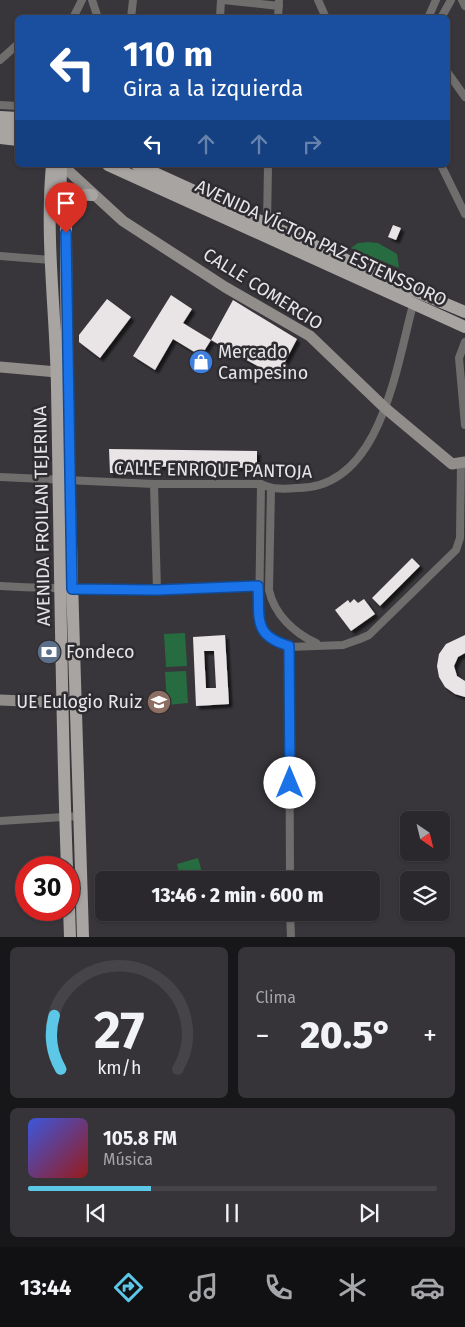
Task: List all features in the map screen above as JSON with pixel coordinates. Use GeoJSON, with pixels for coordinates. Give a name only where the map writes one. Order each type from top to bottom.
{"type":"FeatureCollection","features":[{"type":"Feature","properties":{"kind":"main road"},"geometry":{"type":"LineString","coordinates":[[0,117],[15,118]]}},
{"type":"Feature","properties":{"kind":"main road"},"geometry":{"type":"LineString","coordinates":[[0,127],[15,129]]}},
{"type":"Feature","properties":{"kind":"main road"},"geometry":{"type":"LineString","coordinates":[[0,138],[15,140]]}},
{"type":"Feature","properties":{"kind":"main road","name":"AVENIDA FROILAN TEJERINA"},"geometry":{"type":"LineString","coordinates":[[52,167],[51,260],[64,481]]}},
{"type":"Feature","properties":{"kind":"main road"},"geometry":{"type":"LineString","coordinates":[[61,167],[60,312],[66,326]]}},
{"type":"Feature","properties":{"kind":"main road","name":"AVENIDA VÍCTOR PAZ ESTENSSORO"},"geometry":{"type":"LineString","coordinates":[[112,167],[465,327]]}},
{"type":"Feature","properties":{"kind":"main road","name":"AVENIDA VÍCTOR PAZ ESTENSSORO"},"geometry":{"type":"LineString","coordinates":[[140,167],[465,312]]}},
{"type":"Feature","properties":{"kind":"main road"},"geometry":{"type":"LineString","coordinates":[[66,326],[68,205],[80,194],[92,195]]}},
{"type":"Feature","properties":{"kind":"main road","name":"AVENIDA FROILAN TEJERINA"},"geometry":{"type":"LineString","coordinates":[[66,326],[64,481],[68,703],[65,817],[67,856]]}},
{"type":"Feature","properties":{"kind":"main road","name":"AVENIDA FROILAN TEJERINA"},"geometry":{"type":"LineString","coordinates":[[68,703],[80,816],[83,937]]}},
{"type":"Feature","properties":{"kind":"main road"},"geometry":{"type":"LineString","coordinates":[[69,921],[70,937]]}},
{"type":"Feature","properties":{"kind":"street"},"geometry":{"type":"LineString","coordinates":[[74,15],[82,0]]}},
{"type":"Feature","properties":{"kind":"street"},"geometry":{"type":"LineString","coordinates":[[92,0],[97,15]]}},
{"type":"Feature","properties":{"kind":"street"},"geometry":{"type":"LineString","coordinates":[[131,15],[133,0]]}},
{"type":"Feature","properties":{"kind":"street"},"geometry":{"type":"LineString","coordinates":[[220,15],[222,0],[279,3]]}},
{"type":"Feature","properties":{"kind":"street"},"geometry":{"type":"LineString","coordinates":[[318,0],[325,15]]}},
{"type":"Feature","properties":{"kind":"street"},"geometry":{"type":"LineString","coordinates":[[429,15],[436,0]]}},
{"type":"Feature","properties":{"kind":"street"},"geometry":{"type":"LineString","coordinates":[[443,15],[452,0]]}},
{"type":"Feature","properties":{"kind":"street"},"geometry":{"type":"LineString","coordinates":[[462,0],[465,6]]}},
{"type":"Feature","properties":{"kind":"street"},"geometry":{"type":"LineString","coordinates":[[0,60],[15,47]]}},
{"type":"Feature","properties":{"kind":"street"},"geometry":{"type":"LineString","coordinates":[[450,76],[465,97]]}},
{"type":"Feature","properties":{"kind":"street"},"geometry":{"type":"LineString","coordinates":[[0,105],[15,106]]}},
{"type":"Feature","properties":{"kind":"street","name":"CALLE COMERCIO"},"geometry":{"type":"LineString","coordinates":[[63,167],[123,221],[201,272],[310,336],[385,408],[452,464],[463,463]]}},
{"type":"Feature","properties":{"kind":"street"},"geometry":{"type":"LineString","coordinates":[[267,225],[268,167]]}},
{"type":"Feature","properties":{"kind":"street"},"geometry":{"type":"LineString","coordinates":[[443,167],[465,214]]}},
{"type":"Feature","properties":{"kind":"street"},"geometry":{"type":"LineString","coordinates":[[0,256],[51,260]]}},
{"type":"Feature","properties":{"kind":"street","name":"CALLE ENRIQUE PANTOJA"},"geometry":{"type":"LineString","coordinates":[[0,477],[154,484],[261,484],[271,489],[322,486],[345,473],[353,466],[382,419],[413,305]]}},
{"type":"Feature","properties":{"kind":"street"},"geometry":{"type":"LineString","coordinates":[[465,342],[459,358],[465,425]]}},
{"type":"Feature","properties":{"kind":"street"},"geometry":{"type":"LineString","coordinates":[[0,367],[57,372]]}},
{"type":"Feature","properties":{"kind":"street"},"geometry":{"type":"LineString","coordinates":[[261,484],[258,586],[260,620],[264,634],[276,642],[289,646],[343,644],[370,635],[456,550],[460,538],[463,463]]}},
{"type":"Feature","properties":{"kind":"street"},"geometry":{"type":"LineString","coordinates":[[154,484],[157,590]]}},
{"type":"Feature","properties":{"kind":"street"},"geometry":{"type":"LineString","coordinates":[[271,489],[269,590],[271,602],[295,630],[319,644]]}},
{"type":"Feature","properties":{"kind":"street"},"geometry":{"type":"LineString","coordinates":[[0,586],[157,590],[258,586]]}},
{"type":"Feature","properties":{"kind":"street"},"geometry":{"type":"LineString","coordinates":[[289,646],[290,871]]}},
{"type":"Feature","properties":{"kind":"street"},"geometry":{"type":"LineString","coordinates":[[0,700],[68,703]]}},
{"type":"Feature","properties":{"kind":"street"},"geometry":{"type":"LineString","coordinates":[[0,820],[80,816]]}},
{"type":"Feature","properties":{"kind":"street"},"geometry":{"type":"LineString","coordinates":[[290,921],[291,937]]}},
{"type":"Feature","properties":{"kind":"green space"},"geometry":{"type":"Polygon","coordinates":[[[358,243],[378,243],[397,254],[399,268],[351,248],[358,243]]]}},
{"type":"Feature","properties":{"kind":"green space"},"geometry":{"type":"Polygon","coordinates":[[[185,633],[187,666],[166,667],[164,634],[185,633]]]}},
{"type":"Feature","properties":{"kind":"green space"},"geometry":{"type":"Polygon","coordinates":[[[186,671],[188,703],[167,705],[165,672],[186,671]]]}},
{"type":"Feature","properties":{"kind":"green space"},"geometry":{"type":"Polygon","coordinates":[[[198,858],[202,871],[179,871],[177,864],[198,858]]]}},
{"type":"Feature","properties":{"kind":"building"},"geometry":{"type":"Polygon","coordinates":[[[393,225],[401,228],[396,240],[388,237],[393,225]]]}},
{"type":"Feature","properties":{"kind":"building"},"geometry":{"type":"Polygon","coordinates":[[[171,295],[192,309],[183,323],[211,340],[201,356],[173,339],[155,370],[133,356],[171,295]]]}},
{"type":"Feature","properties":{"kind":"building"},"geometry":{"type":"Polygon","coordinates":[[[107,299],[131,317],[100,358],[79,342],[79,335],[107,299]]]}},
{"type":"Feature","properties":{"kind":"building"},"geometry":{"type":"Polygon","coordinates":[[[233,300],[297,339],[277,377],[211,340],[233,300]]]}},
{"type":"Feature","properties":{"kind":"building"},"geometry":{"type":"Polygon","coordinates":[[[109,449],[257,451],[257,468],[121,466],[121,473],[110,473],[109,449]]]}},
{"type":"Feature","properties":{"kind":"building"},"geometry":{"type":"Polygon","coordinates":[[[412,558],[420,566],[380,606],[372,598],[412,558]]]}},
{"type":"Feature","properties":{"kind":"building"},"geometry":{"type":"Polygon","coordinates":[[[354,599],[358,603],[364,599],[375,614],[351,631],[335,610],[348,600],[350,603],[354,599]]]}},
{"type":"Feature","properties":{"kind":"building"},"geometry":{"type":"Polygon","coordinates":[[[225,635],[229,704],[196,706],[193,637],[225,635]],[[204,651],[206,688],[216,688],[214,651],[204,651]]]}},
{"type":"Feature","properties":{"kind":"building"},"geometry":{"type":"Polygon","coordinates":[[[465,635],[465,653],[458,657],[454,666],[457,676],[465,681],[465,697],[455,694],[445,687],[439,677],[437,666],[439,654],[446,644],[465,635]]]}},
{"type":"Feature","properties":{"kind":"place","name":"Mercado Campesino"},"geometry":{"type":"Point","coordinates":[201,362]}},
{"type":"Feature","properties":{"kind":"place","name":"Fondeco"},"geometry":{"type":"Point","coordinates":[49,652]}},
{"type":"Feature","properties":{"kind":"place","name":"UE Eulogio Ruiz"},"geometry":{"type":"Point","coordinates":[159,702]}},
{"type":"Feature","properties":{"kind":"route"},"geometry":{"type":"LineString","coordinates":[[66,233],[66,326],[72,589],[157,590],[258,586],[261,628],[264,634],[276,642],[289,646],[290,783]]}}]}
